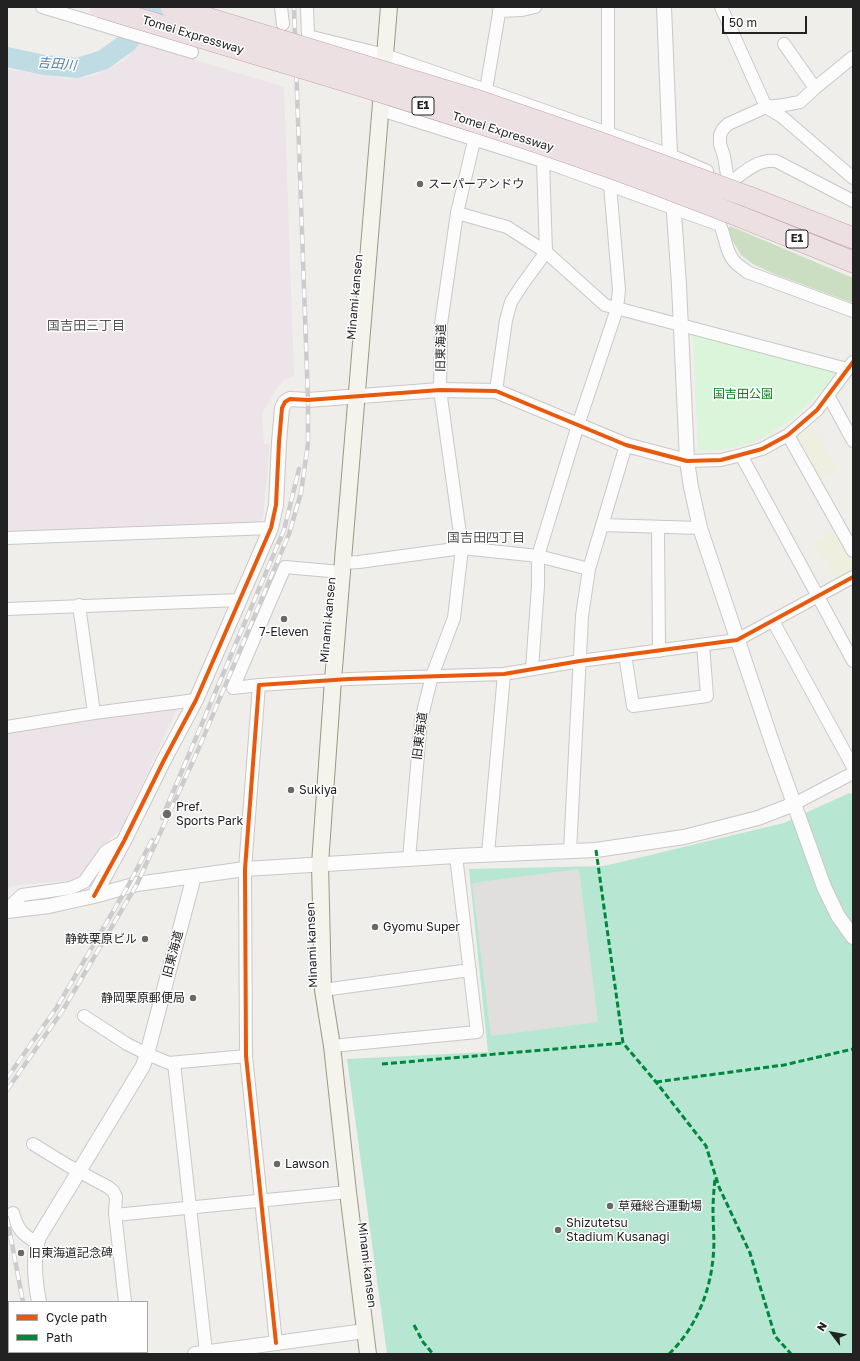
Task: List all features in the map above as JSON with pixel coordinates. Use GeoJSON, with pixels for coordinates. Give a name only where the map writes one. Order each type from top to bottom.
{"type":"FeatureCollection","features":[{"type":"Feature","properties":{"kind":"highway","name":"Tomei Expressway"},"geometry":{"type":"LineString","coordinates":[[100,7],[474,122],[591,161],[661,186],[853,262]]}},
{"type":"Feature","properties":{"kind":"highway","name":"Tomei Expressway"},"geometry":{"type":"LineString","coordinates":[[171,7],[473,99],[598,142],[749,197],[853,238]]}},
{"type":"Feature","properties":{"kind":"main road","name":"Minami kansen"},"geometry":{"type":"LineString","coordinates":[[368,1354],[332,1046],[323,990],[320,864],[342,567],[389,7]]}},
{"type":"Feature","properties":{"kind":"street"},"geometry":{"type":"LineString","coordinates":[[42,7],[192,52]]}},
{"type":"Feature","properties":{"kind":"street"},"geometry":{"type":"LineString","coordinates":[[281,7],[283,24]]}},
{"type":"Feature","properties":{"kind":"street"},"geometry":{"type":"LineString","coordinates":[[307,7],[308,36],[385,55],[608,133],[670,155],[730,181],[853,229]]}},
{"type":"Feature","properties":{"kind":"street"},"geometry":{"type":"LineString","coordinates":[[500,9],[522,10],[535,7]]}},
{"type":"Feature","properties":{"kind":"street"},"geometry":{"type":"LineString","coordinates":[[608,7],[608,133]]}},
{"type":"Feature","properties":{"kind":"street"},"geometry":{"type":"LineString","coordinates":[[664,7],[670,155],[681,324],[687,461],[691,487],[700,528],[794,804],[824,887],[838,916],[853,937]]}},
{"type":"Feature","properties":{"kind":"street"},"geometry":{"type":"LineString","coordinates":[[721,7],[766,107],[781,116],[853,178]]}},
{"type":"Feature","properties":{"kind":"street","name":"旧東海道"},"geometry":{"type":"LineString","coordinates":[[409,859],[420,720],[432,676],[454,618],[462,548],[440,390],[441,324],[457,213],[486,90],[500,9]]}},
{"type":"Feature","properties":{"kind":"street"},"geometry":{"type":"LineString","coordinates":[[784,44],[815,88]]}},
{"type":"Feature","properties":{"kind":"street"},"geometry":{"type":"LineString","coordinates":[[725,235],[730,181],[720,144],[720,135],[723,129],[728,124],[766,107],[800,102],[853,57]]}},
{"type":"Feature","properties":{"kind":"street"},"geometry":{"type":"LineString","coordinates":[[381,110],[543,161],[720,225],[725,235],[729,253],[736,264],[748,272],[853,311]]}},
{"type":"Feature","properties":{"kind":"street"},"geometry":{"type":"LineString","coordinates":[[730,181],[751,167],[768,160],[776,161],[853,201]]}},
{"type":"Feature","properties":{"kind":"street"},"geometry":{"type":"LineString","coordinates":[[496,391],[506,320],[511,302],[546,252],[543,161]]}},
{"type":"Feature","properties":{"kind":"street"},"geometry":{"type":"LineString","coordinates":[[532,669],[538,586],[538,556],[578,425],[618,309],[619,290],[610,185]]}},
{"type":"Feature","properties":{"kind":"street"},"geometry":{"type":"LineString","coordinates":[[94,896],[124,841],[164,760],[196,700],[271,528],[276,506],[282,408],[285,402],[290,399],[308,400],[440,390],[496,391],[626,444],[687,461],[721,460],[762,449],[788,435],[817,410],[850,365],[605,305],[546,252],[507,227],[457,213]]}},
{"type":"Feature","properties":{"kind":"street"},"geometry":{"type":"LineString","coordinates":[[828,396],[853,442]]}},
{"type":"Feature","properties":{"kind":"street"},"geometry":{"type":"LineString","coordinates":[[788,435],[853,551]]}},
{"type":"Feature","properties":{"kind":"street"},"geometry":{"type":"LineString","coordinates":[[570,851],[582,616],[589,569],[626,444]]}},
{"type":"Feature","properties":{"kind":"street"},"geometry":{"type":"LineString","coordinates":[[741,455],[853,661]]}},
{"type":"Feature","properties":{"kind":"street"},"geometry":{"type":"LineString","coordinates":[[602,526],[700,528]]}},
{"type":"Feature","properties":{"kind":"street"},"geometry":{"type":"LineString","coordinates":[[658,527],[659,651]]}},
{"type":"Feature","properties":{"kind":"street"},"geometry":{"type":"LineString","coordinates":[[7,538],[271,528]]}},
{"type":"Feature","properties":{"kind":"street"},"geometry":{"type":"LineString","coordinates":[[589,569],[538,556],[462,548],[359,562],[342,567],[285,567],[233,688],[333,680],[504,674],[580,661],[737,640],[853,577]]}},
{"type":"Feature","properties":{"kind":"street"},"geometry":{"type":"LineString","coordinates":[[7,609],[240,600]]}},
{"type":"Feature","properties":{"kind":"street"},"geometry":{"type":"LineString","coordinates":[[79,606],[94,713]]}},
{"type":"Feature","properties":{"kind":"street"},"geometry":{"type":"LineString","coordinates":[[7,910],[50,906],[137,884],[245,870],[488,854],[596,850],[684,837],[758,818],[794,804],[852,772],[773,621]]}},
{"type":"Feature","properties":{"kind":"street"},"geometry":{"type":"LineString","coordinates":[[625,655],[633,706],[707,696],[703,645]]}},
{"type":"Feature","properties":{"kind":"street"},"geometry":{"type":"LineString","coordinates":[[488,854],[504,674]]}},
{"type":"Feature","properties":{"kind":"street"},"geometry":{"type":"LineString","coordinates":[[259,685],[245,870],[246,1056],[276,1343]]}},
{"type":"Feature","properties":{"kind":"street"},"geometry":{"type":"LineString","coordinates":[[7,727],[94,713],[196,700]]}},
{"type":"Feature","properties":{"kind":"street"},"geometry":{"type":"LineString","coordinates":[[7,910],[22,895],[71,888],[84,882],[106,851],[124,841]]}},
{"type":"Feature","properties":{"kind":"street"},"geometry":{"type":"LineString","coordinates":[[332,1046],[478,1032],[456,856]]}},
{"type":"Feature","properties":{"kind":"street","name":"旧東海道"},"geometry":{"type":"LineString","coordinates":[[37,1243],[42,1230],[143,1066],[194,876]]}},
{"type":"Feature","properties":{"kind":"street"},"geometry":{"type":"LineString","coordinates":[[323,990],[470,970]]}},
{"type":"Feature","properties":{"kind":"street"},"geometry":{"type":"LineString","coordinates":[[84,1016],[128,1044],[170,1064],[246,1056]]}},
{"type":"Feature","properties":{"kind":"street"},"geometry":{"type":"LineString","coordinates":[[174,1063],[190,1207],[200,1353],[365,1331]]}},
{"type":"Feature","properties":{"kind":"street"},"geometry":{"type":"LineString","coordinates":[[33,1144],[113,1191],[116,1197],[115,1215],[125,1301]]}},
{"type":"Feature","properties":{"kind":"street"},"geometry":{"type":"LineString","coordinates":[[115,1215],[348,1192]]}},
{"type":"Feature","properties":{"kind":"street"},"geometry":{"type":"LineString","coordinates":[[14,1213],[18,1227],[24,1235],[37,1243],[36,1283],[39,1301]]}},
{"type":"Feature","properties":{"kind":"shaded area"},"geometry":{"type":"Polygon","coordinates":[[[141,43],[284,87],[294,375],[283,381],[276,389],[262,414],[264,444],[270,444],[263,518],[259,523],[7,534],[7,69],[69,79],[93,76],[125,60],[141,43]]]}},
{"type":"Feature","properties":{"kind":"shaded area"},"geometry":{"type":"Polygon","coordinates":[[[179,705],[121,829],[102,847],[76,881],[11,886],[7,889],[7,733],[179,705]]]}},
{"type":"Feature","properties":{"kind":"shaded area"},"geometry":{"type":"Polygon","coordinates":[[[579,869],[598,1022],[491,1036],[472,883],[579,869]]]}},
{"type":"Feature","properties":{"kind":"green space"},"geometry":{"type":"Polygon","coordinates":[[[730,226],[853,278],[853,303],[774,274],[753,264],[741,255],[727,231],[730,226]]]}},
{"type":"Feature","properties":{"kind":"green space","name":"国吉田公園"},"geometry":{"type":"Polygon","coordinates":[[[697,333],[836,372],[819,393],[800,412],[767,435],[748,444],[720,449],[698,450],[693,335],[697,333]]]}},
{"type":"Feature","properties":{"kind":"green space"},"geometry":{"type":"Polygon","coordinates":[[[812,425],[837,470],[820,479],[799,438],[801,434],[812,425]]]}},
{"type":"Feature","properties":{"kind":"green space"},"geometry":{"type":"Polygon","coordinates":[[[835,530],[853,563],[852,570],[835,580],[814,542],[835,530]]]}},
{"type":"Feature","properties":{"kind":"green space","name":"草薙総合運動場"},"geometry":{"type":"Polygon","coordinates":[[[849,793],[853,794],[853,1354],[387,1354],[347,1059],[488,1052],[469,869],[604,866],[784,823],[849,793]]]}},
{"type":"Feature","properties":{"kind":"waterway","name":"吉田川"},"geometry":{"type":"LineString","coordinates":[[7,57],[44,65],[77,68],[103,60],[127,43],[157,7]]}},
{"type":"Feature","properties":{"kind":"railway"},"geometry":{"type":"LineString","coordinates":[[7,1090],[63,1010],[137,884],[198,750],[289,534],[301,493],[308,443],[308,400],[294,7]]}},
{"type":"Feature","properties":{"kind":"railway"},"geometry":{"type":"LineString","coordinates":[[162,818],[284,530],[299,469]]}},
{"type":"Feature","properties":{"kind":"railway"},"geometry":{"type":"LineString","coordinates":[[7,1078],[57,1007],[128,886],[152,840]]}},
{"type":"Feature","properties":{"kind":"railway"},"geometry":{"type":"LineString","coordinates":[[7,1218],[23,1301]]}},
{"type":"Feature","properties":{"kind":"marked path"},"geometry":{"type":"LineString","coordinates":[[596,850],[623,1043],[656,1082],[706,1146],[719,1187],[750,1253],[775,1336],[791,1354]]}},
{"type":"Feature","properties":{"kind":"marked path"},"geometry":{"type":"LineString","coordinates":[[382,1064],[623,1043]]}},
{"type":"Feature","properties":{"kind":"marked path"},"geometry":{"type":"LineString","coordinates":[[656,1082],[784,1065],[853,1049]]}},
{"type":"Feature","properties":{"kind":"marked path"},"geometry":{"type":"LineString","coordinates":[[669,1354],[694,1322],[709,1284],[714,1252],[713,1207],[715,1178]]}},
{"type":"Feature","properties":{"kind":"marked path"},"geometry":{"type":"LineString","coordinates":[[414,1325],[423,1342],[433,1354]]}},
{"type":"Feature","properties":{"kind":"cycle path"},"geometry":{"type":"LineString","coordinates":[[94,896],[124,841],[164,760],[196,700],[271,528],[276,505],[279,442],[282,408],[285,402],[290,399],[308,400],[440,390],[496,391],[626,445],[687,461],[721,460],[762,449],[788,435],[817,410],[853,362]]}},
{"type":"Feature","properties":{"kind":"cycle path"},"geometry":{"type":"LineString","coordinates":[[276,1343],[246,1056],[245,869],[259,685],[349,679],[504,674],[580,661],[737,640],[853,577]]}},
{"type":"Feature","properties":{"kind":"place","name":"スーパーアンドウ"},"geometry":{"type":"Point","coordinates":[420,184]}},
{"type":"Feature","properties":{"kind":"place","name":"7-Eleven"},"geometry":{"type":"Point","coordinates":[284,619]}},
{"type":"Feature","properties":{"kind":"place","name":"Sukiya"},"geometry":{"type":"Point","coordinates":[291,790]}},
{"type":"Feature","properties":{"kind":"place","name":"Pref. Sports Park"},"geometry":{"type":"Point","coordinates":[167,814]}},
{"type":"Feature","properties":{"kind":"place","name":"Gyomu Super"},"geometry":{"type":"Point","coordinates":[375,927]}},
{"type":"Feature","properties":{"kind":"place","name":"静鉄栗原ビル"},"geometry":{"type":"Point","coordinates":[145,939]}},
{"type":"Feature","properties":{"kind":"place","name":"静岡栗原郵便局"},"geometry":{"type":"Point","coordinates":[193,998]}},
{"type":"Feature","properties":{"kind":"place","name":"Lawson"},"geometry":{"type":"Point","coordinates":[277,1164]}},
{"type":"Feature","properties":{"kind":"place","name":"草薙総合運動場"},"geometry":{"type":"Point","coordinates":[610,1206]}},
{"type":"Feature","properties":{"kind":"place","name":"Shizutetsu Stadium Kusanagi"},"geometry":{"type":"Point","coordinates":[558,1230]}},
{"type":"Feature","properties":{"kind":"place","name":"旧東海道記念碑"},"geometry":{"type":"Point","coordinates":[21,1253]}},
{"type":"Feature","properties":{"kind":"district","name":"国吉田三丁目"},"geometry":{"type":"Point","coordinates":[86,326]}},
{"type":"Feature","properties":{"kind":"district","name":"国吉田四丁目"},"geometry":{"type":"Point","coordinates":[486,538]}}]}
